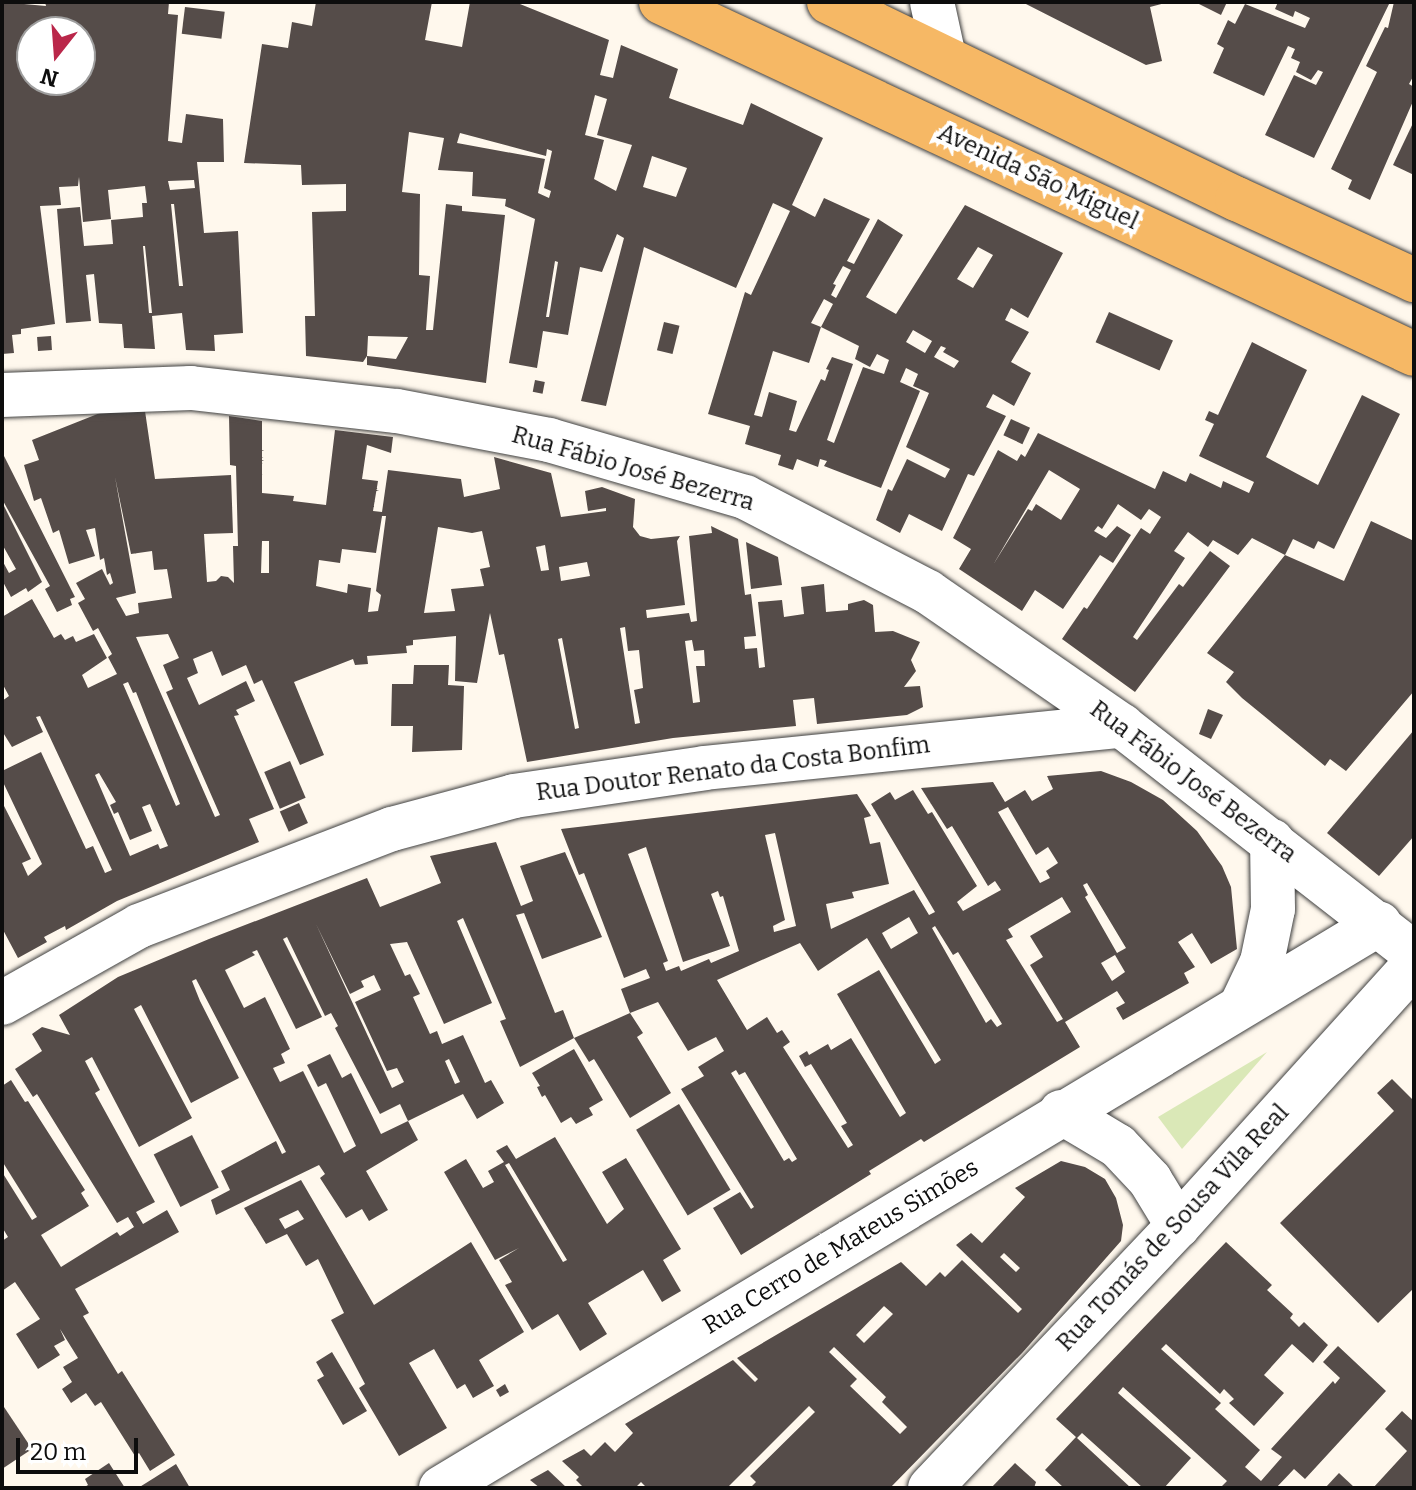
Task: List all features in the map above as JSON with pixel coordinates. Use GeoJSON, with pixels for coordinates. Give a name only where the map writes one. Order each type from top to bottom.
{"type":"FeatureCollection","features":[{"type":"Feature","properties":{"kind":"main road","name":"Avenida São Miguel"},"geometry":{"type":"LineString","coordinates":[[661,2],[1414,354]]}},
{"type":"Feature","properties":{"kind":"main road"},"geometry":{"type":"LineString","coordinates":[[829,2],[1414,280]]}},
{"type":"Feature","properties":{"kind":"street"},"geometry":{"type":"LineString","coordinates":[[932,2],[944,57]]}},
{"type":"Feature","properties":{"kind":"street","name":"Rua Fábio José Bezerra"},"geometry":{"type":"LineString","coordinates":[[2,395],[191,388],[397,411],[549,440],[745,497],[928,592],[1122,726],[1414,953]]}},
{"type":"Feature","properties":{"kind":"street","name":"Rua Doutor Renato da Costa Bonfim"},"geometry":{"type":"LineString","coordinates":[[2,1003],[139,926],[392,829],[514,796],[705,768],[1122,726]]}},
{"type":"Feature","properties":{"kind":"street"},"geometry":{"type":"LineString","coordinates":[[1241,1006],[1262,962],[1273,909],[1272,841]]}},
{"type":"Feature","properties":{"kind":"street","name":"Rua Cerro de Mateus Simões"},"geometry":{"type":"LineString","coordinates":[[441,1488],[1061,1112],[1379,924]]}},
{"type":"Feature","properties":{"kind":"street","name":"Rua Tomás de Sousa Vila Real"},"geometry":{"type":"LineString","coordinates":[[930,1488],[1178,1226],[1414,965]]}},
{"type":"Feature","properties":{"kind":"street"},"geometry":{"type":"LineString","coordinates":[[1061,1112],[1118,1146],[1150,1180],[1178,1226]]}},
{"type":"Feature","properties":{"kind":"green space"},"geometry":{"type":"Polygon","coordinates":[[[1267,1052],[1200,1129],[1182,1149],[1158,1117],[1267,1052]]]}},
{"type":"Feature","properties":{"kind":"building"},"geometry":{"type":"Polygon","coordinates":[[[2,2],[46,6],[45,2],[169,2],[168,14],[178,15],[168,141],[182,143],[186,114],[223,119],[224,162],[197,162],[204,233],[238,231],[243,333],[214,335],[215,351],[186,350],[182,313],[152,316],[155,349],[124,348],[122,324],[99,323],[94,274],[86,275],[91,321],[66,323],[57,209],[80,207],[84,246],[113,244],[111,220],[143,217],[142,203],[147,203],[145,186],[108,190],[111,219],[83,222],[79,177],[78,186],[59,187],[61,205],[40,206],[55,324],[21,329],[21,334],[12,335],[14,353],[2,354],[2,2]],[[194,180],[168,181],[170,190],[195,188],[194,180]],[[171,204],[179,286],[183,286],[174,204],[171,204]],[[145,246],[149,313],[152,313],[145,246]]]}},
{"type":"Feature","properties":{"kind":"building"},"geometry":{"type":"Polygon","coordinates":[[[316,2],[432,2],[425,40],[462,47],[470,2],[515,2],[609,40],[600,75],[613,78],[621,45],[678,69],[669,98],[743,125],[751,103],[823,138],[792,205],[815,217],[824,198],[870,219],[847,261],[854,264],[878,219],[903,235],[866,297],[896,314],[965,205],[1063,253],[1028,318],[1011,308],[1005,320],[1029,332],[1011,362],[1031,373],[1014,406],[993,394],[986,407],[1006,416],[974,476],[968,474],[942,531],[909,514],[900,533],[876,520],[888,489],[892,491],[907,459],[945,478],[950,469],[906,447],[929,393],[913,386],[918,374],[906,368],[900,382],[920,391],[881,488],[824,466],[827,461],[820,459],[818,467],[797,459],[793,470],[778,465],[781,455],[745,444],[750,426],[708,414],[745,292],[751,295],[790,211],[773,203],[736,288],[644,247],[606,406],[581,401],[624,238],[617,234],[602,272],[580,267],[568,335],[543,331],[537,368],[509,363],[535,219],[505,206],[506,199],[472,196],[473,172],[438,170],[444,138],[409,132],[402,192],[420,194],[419,275],[430,276],[426,330],[433,330],[446,204],[462,206],[462,211],[505,215],[486,383],[367,365],[367,356],[363,362],[306,356],[305,316],[315,316],[312,212],[346,211],[346,184],[302,185],[301,165],[244,163],[262,44],[288,48],[292,22],[312,26],[316,2]],[[595,95],[585,135],[604,140],[594,179],[616,191],[632,145],[597,135],[607,99],[595,95]],[[460,133],[457,143],[545,159],[538,193],[549,198],[551,191],[544,188],[552,151],[547,149],[546,156],[460,133]],[[652,156],[643,187],[676,197],[687,168],[652,156]],[[978,247],[957,279],[973,288],[993,255],[978,247]],[[555,261],[546,317],[549,317],[558,262],[555,261]],[[843,266],[831,295],[836,298],[851,270],[843,266]],[[824,299],[811,323],[821,327],[833,304],[824,299]],[[821,327],[809,363],[773,351],[754,415],[762,417],[769,392],[797,401],[789,430],[796,432],[821,379],[825,381],[832,357],[853,364],[827,440],[834,443],[863,367],[884,374],[889,360],[877,354],[870,367],[855,359],[859,346],[821,327]],[[913,330],[906,342],[925,353],[932,341],[913,330]],[[368,336],[367,356],[396,359],[408,337],[368,336]],[[941,346],[934,357],[954,368],[959,361],[943,352],[946,348],[941,346]]]}},
{"type":"Feature","properties":{"kind":"building"},"geometry":{"type":"Polygon","coordinates":[[[1022,2],[1169,2],[1150,7],[1162,61],[1146,65],[1022,2]]]}},
{"type":"Feature","properties":{"kind":"building"},"geometry":{"type":"Polygon","coordinates":[[[1195,2],[1227,2],[1221,15],[1195,2]]]}},
{"type":"Feature","properties":{"kind":"building"},"geometry":{"type":"Polygon","coordinates":[[[1278,2],[1390,2],[1314,158],[1265,135],[1294,75],[1316,85],[1323,72],[1318,70],[1311,80],[1296,72],[1300,62],[1291,58],[1295,49],[1288,46],[1264,96],[1213,73],[1224,48],[1217,44],[1228,20],[1235,24],[1245,4],[1305,28],[1310,18],[1295,11],[1293,17],[1275,9],[1278,2]]]}},
{"type":"Feature","properties":{"kind":"building"},"geometry":{"type":"Polygon","coordinates":[[[1394,2],[1414,2],[1414,75],[1409,84],[1414,87],[1414,99],[1370,200],[1348,189],[1352,180],[1331,169],[1377,72],[1366,66],[1385,27],[1388,28],[1394,2]]]}},
{"type":"Feature","properties":{"kind":"building"},"geometry":{"type":"Polygon","coordinates":[[[185,7],[225,12],[221,39],[182,34],[185,7]]]}},
{"type":"Feature","properties":{"kind":"building"},"geometry":{"type":"Polygon","coordinates":[[[1414,121],[1414,175],[1393,165],[1414,121]]]}},
{"type":"Feature","properties":{"kind":"building"},"geometry":{"type":"Polygon","coordinates":[[[1109,312],[1173,340],[1160,371],[1096,342],[1109,312]]]}},
{"type":"Feature","properties":{"kind":"building"},"geometry":{"type":"Polygon","coordinates":[[[664,322],[680,326],[673,354],[657,350],[664,322]]]}},
{"type":"Feature","properties":{"kind":"building"},"geometry":{"type":"Polygon","coordinates":[[[51,336],[52,350],[38,351],[37,337],[51,336]]]}},
{"type":"Feature","properties":{"kind":"building"},"geometry":{"type":"Polygon","coordinates":[[[1252,342],[1307,370],[1266,457],[1318,485],[1362,395],[1400,414],[1334,549],[1318,541],[1314,549],[1293,539],[1285,555],[1252,538],[1238,555],[1213,540],[1208,547],[1188,532],[1174,551],[1185,558],[1133,637],[1137,640],[1179,584],[1183,587],[1210,551],[1230,566],[1135,692],[1062,639],[1084,607],[1087,609],[1141,528],[1150,534],[1161,517],[1149,509],[1141,520],[1118,504],[1102,529],[1098,526],[1094,531],[1106,538],[1117,526],[1131,535],[1113,563],[1100,555],[1063,609],[1035,590],[1022,611],[959,569],[971,549],[953,538],[998,450],[1017,461],[1021,454],[1025,457],[1038,433],[1155,489],[1163,471],[1186,482],[1190,473],[1221,488],[1223,481],[1249,493],[1254,482],[1199,456],[1214,424],[1205,420],[1209,411],[1218,415],[1252,342]],[[1049,470],[993,565],[1028,509],[1032,511],[1036,504],[1061,520],[1080,489],[1049,470]]]}},
{"type":"Feature","properties":{"kind":"building"},"geometry":{"type":"Polygon","coordinates":[[[535,380],[545,382],[543,394],[533,392],[535,380]]]}},
{"type":"Feature","properties":{"kind":"building"},"geometry":{"type":"Polygon","coordinates":[[[145,411],[155,479],[231,475],[233,533],[204,534],[207,582],[216,581],[221,576],[228,577],[234,583],[233,546],[238,546],[236,466],[230,465],[229,416],[262,421],[262,493],[294,496],[293,501],[326,505],[335,430],[393,437],[391,453],[367,445],[362,479],[378,481],[373,511],[382,512],[388,470],[461,479],[464,497],[500,489],[494,457],[551,473],[561,517],[606,511],[606,508],[588,511],[585,491],[602,487],[635,499],[633,527],[640,536],[651,539],[680,536],[677,541],[685,605],[646,610],[647,618],[689,613],[691,622],[697,621],[689,536],[712,533],[711,526],[738,539],[745,595],[751,594],[756,636],[744,637],[745,649],[757,648],[759,668],[765,667],[758,602],[782,600],[784,617],[804,614],[801,587],[824,584],[826,612],[848,610],[848,604],[864,600],[873,605],[875,632],[893,631],[920,642],[911,660],[916,671],[904,687],[920,686],[923,707],[907,715],[817,724],[814,698],[793,700],[796,726],[673,738],[527,762],[504,654],[499,655],[490,613],[477,683],[455,681],[456,636],[413,640],[413,645],[406,646],[407,653],[367,656],[368,664],[355,665],[353,659],[294,682],[324,755],[300,765],[262,680],[254,684],[246,665],[222,676],[212,651],[193,659],[198,673],[187,678],[199,705],[246,681],[255,701],[236,710],[239,715],[234,716],[274,809],[249,819],[259,842],[117,901],[66,930],[65,926],[44,937],[47,942],[18,958],[2,928],[2,802],[31,859],[22,863],[28,876],[42,864],[2,780],[2,771],[41,752],[86,849],[93,846],[105,873],[112,870],[40,716],[36,717],[43,732],[12,747],[2,731],[2,701],[9,696],[2,683],[2,617],[32,599],[54,638],[61,634],[65,640],[73,636],[76,642],[94,634],[107,658],[82,675],[88,688],[117,674],[108,657],[112,654],[98,628],[93,631],[78,603],[85,599],[76,583],[102,569],[110,585],[113,583],[110,573],[107,575],[104,558],[100,560],[95,528],[86,530],[95,556],[69,564],[59,530],[53,533],[41,498],[34,501],[24,465],[39,460],[32,440],[100,413],[145,411]],[[115,477],[136,593],[116,598],[126,616],[139,613],[138,603],[172,598],[167,569],[154,570],[152,551],[131,554],[115,477]],[[382,516],[376,553],[342,549],[340,563],[319,560],[316,586],[347,593],[348,584],[371,588],[368,612],[378,611],[381,595],[376,591],[386,516],[382,516]],[[438,527],[424,613],[455,611],[451,589],[484,586],[480,569],[490,567],[482,531],[472,533],[438,527]],[[262,541],[261,573],[269,573],[269,541],[262,541]],[[545,545],[536,547],[541,571],[549,570],[545,545]],[[587,562],[559,567],[561,581],[590,576],[587,562]],[[625,627],[620,628],[635,724],[640,723],[634,690],[643,688],[639,650],[628,651],[625,627]],[[168,634],[136,637],[215,817],[220,815],[166,692],[173,689],[163,665],[179,658],[168,634]],[[562,638],[558,639],[575,729],[579,728],[562,638]],[[692,640],[685,641],[693,703],[700,702],[696,666],[705,666],[704,650],[694,651],[692,640]],[[128,682],[123,684],[176,806],[180,804],[136,692],[133,693],[128,682]],[[99,773],[95,775],[130,856],[158,844],[160,849],[168,846],[150,804],[142,807],[152,831],[130,840],[118,812],[114,814],[110,805],[116,802],[99,773]]]}},
{"type":"Feature","properties":{"kind":"building"},"geometry":{"type":"Polygon","coordinates":[[[1011,419],[1030,428],[1022,444],[1003,435],[1011,419]]]}},
{"type":"Feature","properties":{"kind":"building"},"geometry":{"type":"Polygon","coordinates":[[[2,452],[75,597],[70,599],[72,605],[57,612],[45,589],[50,586],[2,499],[2,452]]]}},
{"type":"Feature","properties":{"kind":"building"},"geometry":{"type":"Polygon","coordinates":[[[2,502],[42,582],[28,592],[26,588],[11,597],[2,580],[2,560],[9,573],[16,569],[2,544],[2,502]]]}},
{"type":"Feature","properties":{"kind":"building"},"geometry":{"type":"Polygon","coordinates":[[[1371,521],[1414,541],[1414,691],[1346,771],[1330,759],[1325,766],[1242,698],[1226,682],[1234,672],[1207,653],[1285,555],[1344,581],[1371,521]]]}},
{"type":"Feature","properties":{"kind":"building"},"geometry":{"type":"Polygon","coordinates":[[[746,542],[778,557],[782,585],[751,589],[746,542]]]}},
{"type":"Feature","properties":{"kind":"building"},"geometry":{"type":"Polygon","coordinates":[[[414,665],[449,665],[448,685],[464,686],[462,750],[412,752],[413,726],[391,726],[392,684],[413,684],[414,665]]]}},
{"type":"Feature","properties":{"kind":"building"},"geometry":{"type":"Polygon","coordinates":[[[1208,709],[1223,715],[1211,739],[1199,734],[1208,709]]]}},
{"type":"Feature","properties":{"kind":"building"},"geometry":{"type":"Polygon","coordinates":[[[1414,730],[1414,836],[1379,876],[1327,833],[1414,730]]]}},
{"type":"Feature","properties":{"kind":"building"},"geometry":{"type":"Polygon","coordinates":[[[290,761],[306,798],[280,809],[264,772],[290,761]]]}},
{"type":"Feature","properties":{"kind":"building"},"geometry":{"type":"Polygon","coordinates":[[[1101,771],[1131,782],[1163,800],[1197,831],[1222,866],[1231,887],[1237,949],[1211,964],[1192,933],[1178,942],[1195,967],[1184,973],[1189,983],[1123,1020],[1116,1008],[1125,1003],[1117,991],[1065,1022],[1080,1047],[924,1142],[921,1139],[741,1255],[713,1208],[740,1192],[751,1209],[754,1207],[681,1089],[704,1076],[698,1067],[724,1051],[716,1037],[688,1051],[658,1002],[630,1013],[621,989],[650,978],[646,969],[624,978],[584,873],[579,875],[561,829],[857,794],[871,816],[864,818],[870,844],[880,842],[889,884],[852,892],[854,898],[826,904],[831,929],[914,890],[929,915],[935,912],[871,804],[890,792],[895,800],[913,790],[928,814],[932,812],[977,886],[957,902],[963,911],[1001,890],[995,881],[988,886],[952,826],[947,829],[921,788],[993,782],[1005,802],[1025,790],[1032,801],[1053,789],[1047,776],[1101,771]],[[1008,807],[998,812],[1040,883],[1050,878],[1046,871],[1058,863],[1048,847],[1036,855],[1008,807]],[[775,833],[765,835],[785,920],[773,926],[774,932],[796,926],[775,833]],[[646,847],[628,854],[668,961],[663,963],[666,971],[679,966],[681,971],[739,951],[723,896],[720,897],[718,891],[711,894],[730,946],[683,962],[646,847]],[[1087,883],[1083,885],[1088,895],[1085,897],[1117,953],[1126,948],[1087,883]],[[1062,897],[1008,929],[1013,937],[1006,940],[1057,1022],[1063,1019],[1030,965],[1043,957],[1030,936],[1071,912],[1062,897]],[[909,917],[882,933],[891,949],[918,933],[909,917]],[[935,926],[932,928],[986,1023],[991,1019],[997,1027],[1002,1024],[958,952],[953,955],[935,926]],[[867,938],[818,971],[800,943],[717,980],[747,1030],[767,1017],[777,1033],[782,1030],[790,1042],[783,1047],[848,1148],[853,1145],[841,1126],[847,1123],[811,1064],[805,1067],[799,1056],[807,1051],[809,1055],[828,1044],[831,1050],[851,1038],[900,1117],[906,1113],[837,994],[879,970],[935,1064],[941,1060],[867,938]],[[1115,955],[1101,963],[1112,981],[1125,972],[1115,955]],[[736,1070],[731,1073],[784,1161],[789,1158],[792,1162],[797,1159],[745,1072],[739,1075],[736,1070]]]}},
{"type":"Feature","properties":{"kind":"building"},"geometry":{"type":"Polygon","coordinates":[[[299,803],[308,823],[289,832],[280,812],[299,803]]]}},
{"type":"Feature","properties":{"kind":"building"},"geometry":{"type":"Polygon","coordinates":[[[496,842],[521,906],[533,901],[520,866],[565,852],[602,937],[542,959],[524,913],[516,915],[555,1013],[563,1010],[574,1038],[520,1067],[500,1021],[506,1019],[463,918],[457,921],[492,1003],[444,1024],[407,942],[390,944],[405,976],[410,974],[420,994],[413,997],[430,1034],[437,1031],[442,1044],[463,1035],[485,1083],[491,1080],[504,1103],[477,1119],[463,1094],[408,1121],[418,1140],[366,1171],[388,1210],[369,1221],[362,1209],[346,1218],[320,1178],[325,1174],[319,1165],[216,1215],[211,1200],[230,1190],[221,1171],[276,1141],[282,1154],[286,1152],[196,979],[192,981],[200,1001],[239,1078],[191,1103],[141,1005],[134,1009],[192,1118],[139,1147],[92,1057],[85,1061],[100,1090],[95,1093],[155,1202],[136,1212],[143,1224],[167,1210],[179,1232],[75,1289],[89,1313],[83,1316],[118,1374],[122,1371],[175,1455],[150,1471],[139,1453],[135,1456],[101,1402],[95,1406],[86,1393],[71,1403],[62,1389],[72,1382],[63,1367],[78,1358],[60,1329],[65,1340],[54,1346],[60,1355],[38,1369],[16,1334],[40,1319],[15,1282],[2,1291],[2,1241],[8,1237],[2,1227],[2,1172],[32,1220],[37,1217],[2,1161],[2,1086],[11,1080],[25,1102],[28,1101],[85,1190],[81,1193],[89,1206],[41,1235],[61,1267],[117,1232],[120,1236],[134,1227],[128,1217],[117,1223],[37,1094],[33,1097],[15,1069],[42,1051],[32,1034],[42,1027],[70,1035],[59,1015],[118,977],[367,878],[380,907],[441,883],[430,856],[496,842]],[[316,924],[392,1088],[404,1082],[397,1068],[387,1071],[355,1002],[381,990],[374,975],[361,981],[364,987],[350,994],[316,924]],[[287,937],[283,939],[322,1017],[296,1029],[257,950],[252,952],[255,955],[225,970],[244,1008],[265,997],[290,1049],[281,1054],[285,1063],[273,1068],[280,1082],[303,1071],[344,1153],[356,1146],[326,1083],[318,1087],[307,1065],[330,1054],[342,1078],[351,1073],[381,1134],[408,1121],[400,1104],[380,1114],[335,1028],[338,1026],[331,1013],[325,1016],[287,937]],[[449,1059],[445,1061],[455,1084],[460,1082],[449,1059]]]}},
{"type":"Feature","properties":{"kind":"building"},"geometry":{"type":"Polygon","coordinates":[[[630,1013],[643,1033],[637,1037],[671,1093],[630,1118],[594,1059],[589,1062],[574,1038],[630,1013]]]}},
{"type":"Feature","properties":{"kind":"building"},"geometry":{"type":"Polygon","coordinates":[[[574,1049],[603,1100],[589,1108],[593,1115],[576,1124],[571,1117],[561,1123],[545,1095],[542,1097],[532,1073],[574,1049]]]}},
{"type":"Feature","properties":{"kind":"building"},"geometry":{"type":"Polygon","coordinates":[[[1392,1079],[1414,1101],[1414,1288],[1378,1323],[1280,1223],[1394,1111],[1377,1093],[1392,1079]]]}},
{"type":"Feature","properties":{"kind":"building"},"geometry":{"type":"Polygon","coordinates":[[[679,1104],[731,1190],[688,1215],[636,1130],[679,1104]]]}},
{"type":"Feature","properties":{"kind":"building"},"geometry":{"type":"Polygon","coordinates":[[[192,1135],[219,1188],[180,1207],[154,1155],[192,1135]]]}},
{"type":"Feature","properties":{"kind":"building"},"geometry":{"type":"Polygon","coordinates":[[[555,1137],[607,1224],[624,1209],[602,1172],[626,1158],[681,1249],[663,1260],[681,1291],[662,1302],[643,1270],[588,1303],[607,1334],[580,1351],[558,1314],[532,1330],[505,1285],[512,1282],[499,1260],[519,1248],[495,1260],[444,1172],[466,1159],[483,1188],[494,1182],[488,1171],[504,1162],[496,1151],[507,1145],[516,1159],[555,1137]],[[509,1163],[505,1165],[563,1262],[567,1260],[509,1163]]]}},
{"type":"Feature","properties":{"kind":"building"},"geometry":{"type":"Polygon","coordinates":[[[1061,1161],[1085,1167],[1105,1179],[1116,1198],[1123,1225],[1121,1241],[1023,1352],[890,1488],[750,1488],[756,1482],[750,1476],[815,1412],[809,1406],[729,1486],[731,1488],[647,1488],[641,1482],[635,1488],[584,1488],[576,1480],[579,1477],[562,1461],[584,1449],[591,1456],[605,1442],[615,1452],[633,1433],[625,1424],[733,1360],[755,1382],[758,1379],[737,1358],[901,1262],[926,1286],[940,1272],[945,1277],[962,1260],[1018,1313],[1022,1309],[956,1245],[971,1233],[982,1243],[1025,1197],[1015,1188],[1061,1161]],[[1004,1253],[1000,1257],[1016,1272],[1020,1268],[1004,1253]],[[884,1306],[856,1335],[864,1343],[893,1314],[884,1306]],[[834,1347],[829,1352],[857,1379],[850,1386],[900,1434],[907,1427],[882,1402],[886,1397],[834,1347]]]}},
{"type":"Feature","properties":{"kind":"building"},"geometry":{"type":"Polygon","coordinates":[[[301,1180],[374,1305],[471,1242],[524,1332],[479,1360],[494,1386],[473,1398],[465,1384],[457,1389],[434,1349],[409,1363],[447,1428],[399,1456],[359,1388],[365,1384],[331,1320],[344,1313],[318,1259],[306,1266],[287,1234],[266,1244],[244,1208],[301,1180]],[[298,1210],[279,1219],[285,1229],[304,1219],[298,1210]]]}},
{"type":"Feature","properties":{"kind":"building"},"geometry":{"type":"Polygon","coordinates":[[[1226,1242],[1272,1285],[1267,1290],[1293,1314],[1290,1318],[1299,1327],[1304,1322],[1328,1345],[1313,1363],[1292,1344],[1264,1375],[1284,1393],[1254,1426],[1229,1403],[1234,1399],[1224,1389],[1220,1394],[1166,1344],[1161,1349],[1221,1403],[1215,1409],[1260,1450],[1245,1467],[1261,1481],[1282,1457],[1271,1449],[1333,1381],[1335,1384],[1340,1378],[1323,1362],[1338,1346],[1386,1391],[1305,1479],[1294,1469],[1276,1488],[1220,1488],[1227,1481],[1123,1387],[1118,1393],[1191,1458],[1164,1488],[1143,1488],[1082,1433],[1077,1438],[1131,1488],[1064,1488],[1045,1470],[1076,1437],[1056,1419],[1226,1242]]]}},
{"type":"Feature","properties":{"kind":"building"},"geometry":{"type":"Polygon","coordinates":[[[332,1352],[367,1411],[343,1425],[317,1380],[324,1376],[316,1362],[332,1352]]]}},
{"type":"Feature","properties":{"kind":"building"},"geometry":{"type":"Polygon","coordinates":[[[505,1384],[509,1392],[500,1397],[496,1390],[505,1384]]]}},
{"type":"Feature","properties":{"kind":"building"},"geometry":{"type":"Polygon","coordinates":[[[2,1404],[32,1449],[2,1469],[2,1404]]]}},
{"type":"Feature","properties":{"kind":"building"},"geometry":{"type":"Polygon","coordinates":[[[1402,1411],[1414,1422],[1414,1488],[1373,1488],[1407,1451],[1385,1429],[1402,1411]]]}},
{"type":"Feature","properties":{"kind":"building"},"geometry":{"type":"Polygon","coordinates":[[[109,1463],[125,1488],[83,1488],[88,1485],[85,1479],[109,1463]]]}},
{"type":"Feature","properties":{"kind":"building"},"geometry":{"type":"Polygon","coordinates":[[[1015,1463],[1036,1482],[1034,1488],[991,1488],[1015,1463]]]}},
{"type":"Feature","properties":{"kind":"building"},"geometry":{"type":"Polygon","coordinates":[[[176,1464],[190,1488],[138,1488],[154,1478],[176,1464]]]}},
{"type":"Feature","properties":{"kind":"building"},"geometry":{"type":"Polygon","coordinates":[[[548,1470],[567,1488],[540,1488],[530,1480],[548,1470]]]}},
{"type":"Feature","properties":{"kind":"building"},"geometry":{"type":"Polygon","coordinates":[[[1339,1473],[1355,1488],[1325,1488],[1339,1473]]]}}]}
